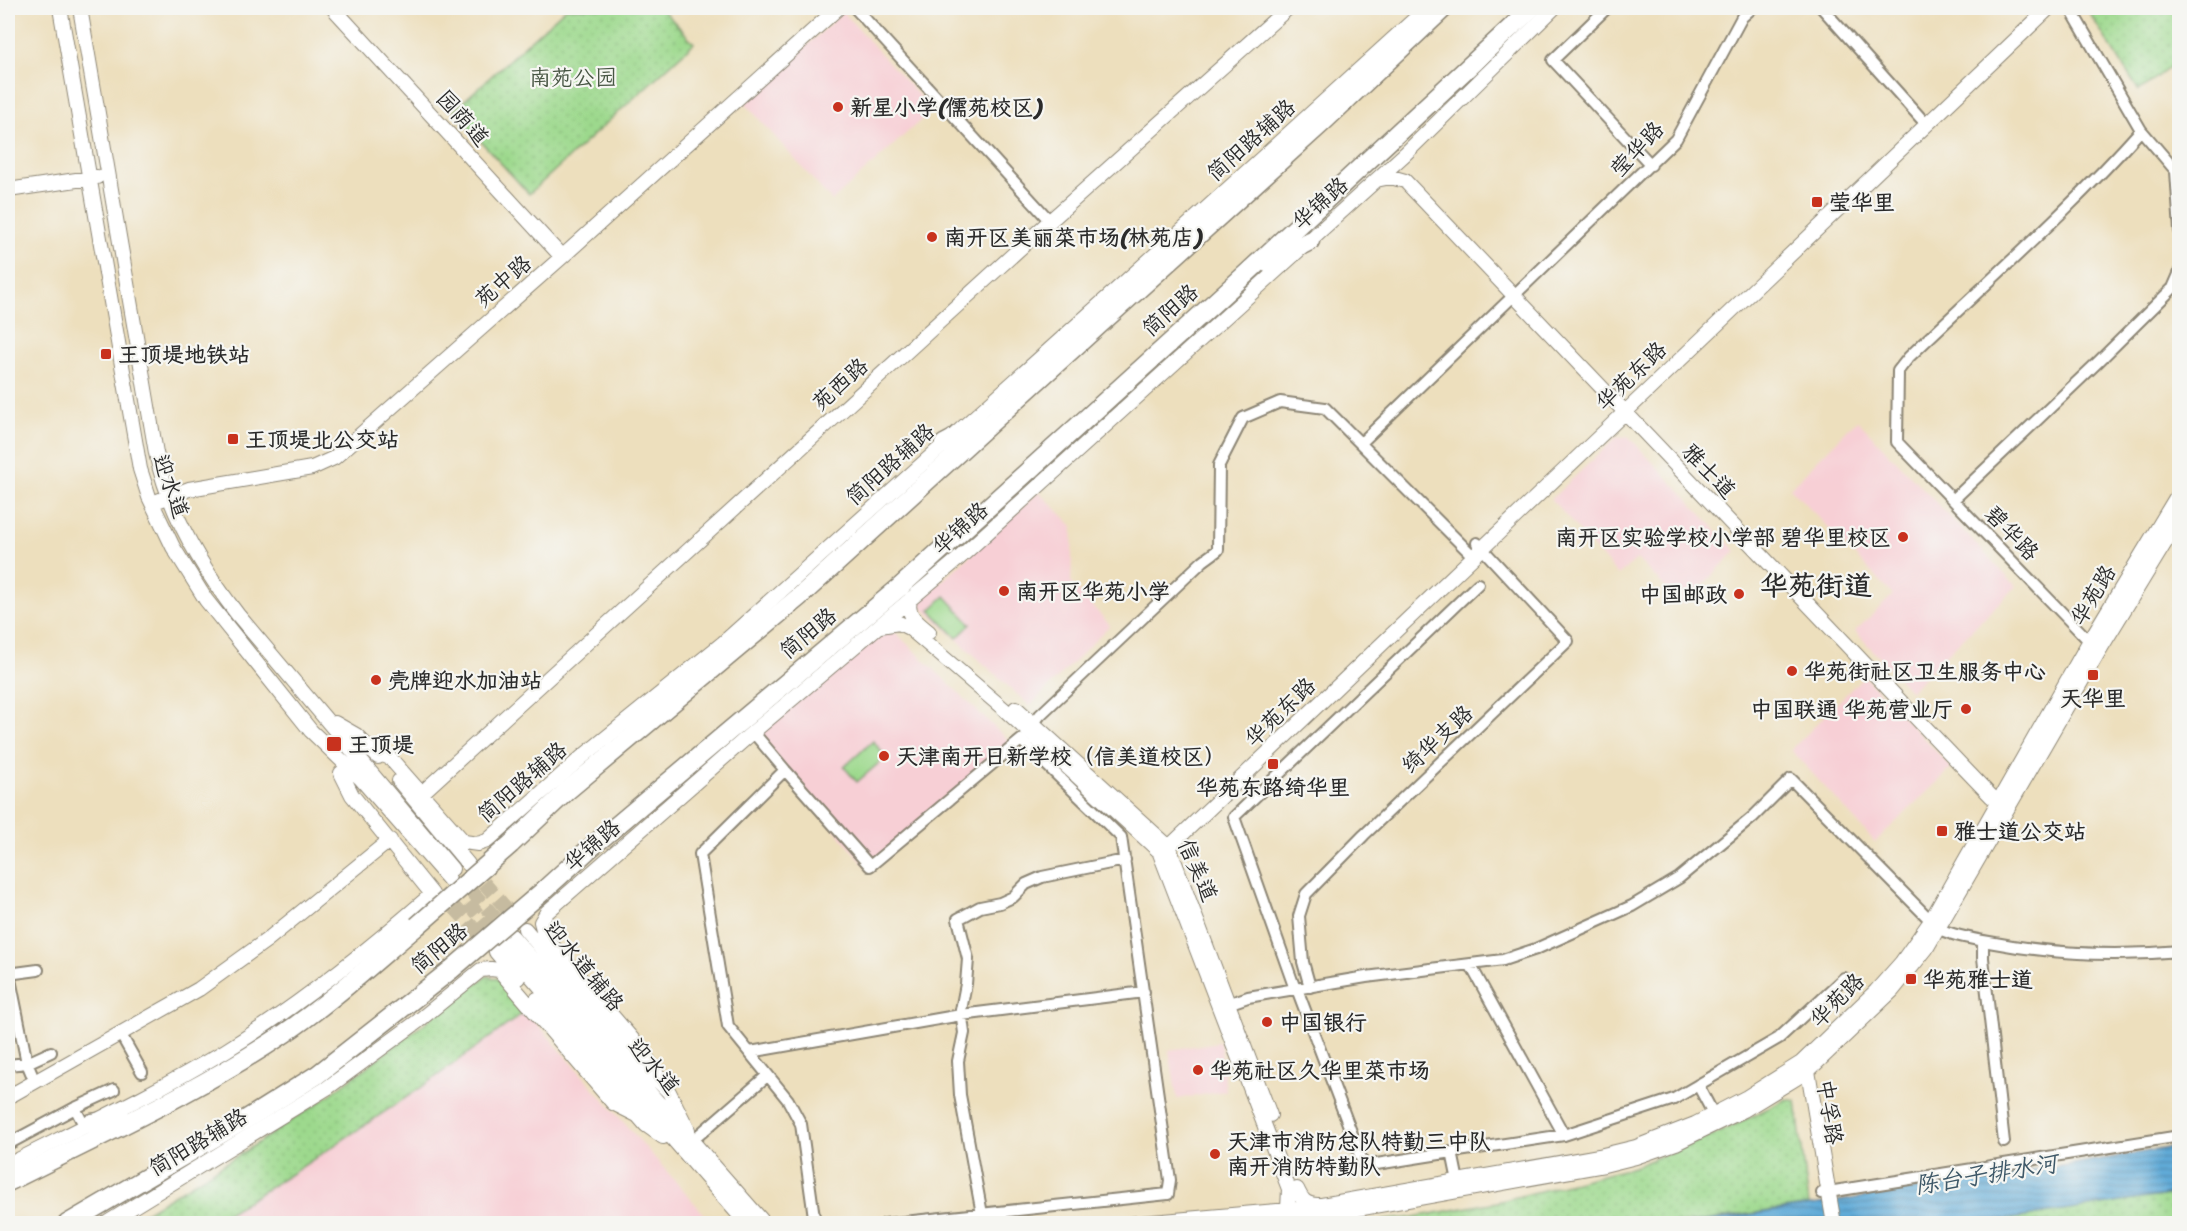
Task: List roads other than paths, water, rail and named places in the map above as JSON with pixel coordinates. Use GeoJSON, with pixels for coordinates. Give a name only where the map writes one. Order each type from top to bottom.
{"type":"FeatureCollection","features":[{"type":"Feature","properties":{"kind":"highway","name":"简阳路"},"geometry":{"type":"LineString","coordinates":[[8,1168],[93,1128],[139,1117],[285,1033],[330,999],[511,844],[568,790],[799,597],[1322,123],[1444,8]]}},
{"type":"Feature","properties":{"kind":"highway","name":"简阳路"},"geometry":{"type":"LineString","coordinates":[[67,1224],[317,1075],[452,969],[589,849],[900,587],[1246,273],[1530,10]]}},
{"type":"Feature","properties":{"kind":"highway"},"geometry":{"type":"LineString","coordinates":[[1246,273],[1310,241]]}},
{"type":"Feature","properties":{"kind":"highway"},"geometry":{"type":"LineString","coordinates":[[944,444],[1003,413]]}},
{"type":"Feature","properties":{"kind":"street","name":"迎水道"},"geometry":{"type":"LineString","coordinates":[[60,8],[138,455],[150,500],[173,547],[207,600],[311,731],[360,778],[455,880],[324,716],[238,615],[206,571],[191,544],[156,453],[80,8]]}},
{"type":"Feature","properties":{"kind":"street","name":"园荫道"},"geometry":{"type":"LineString","coordinates":[[333,8],[560,255]]}},
{"type":"Feature","properties":{"kind":"street","name":"苑中路"},"geometry":{"type":"LineString","coordinates":[[150,500],[192,482],[316,460],[332,455],[560,255],[827,8]]}},
{"type":"Feature","properties":{"kind":"street","name":"苑中路"},"geometry":{"type":"LineString","coordinates":[[169,490],[189,489],[312,468],[334,458],[838,8]]}},
{"type":"Feature","properties":{"kind":"street"},"geometry":{"type":"LineString","coordinates":[[855,8],[1050,221]]}},
{"type":"Feature","properties":{"kind":"street","name":"苑西路"},"geometry":{"type":"LineString","coordinates":[[422,793],[1050,221],[1288,8]]}},
{"type":"Feature","properties":{"kind":"street","name":"简阳路辅路"},"geometry":{"type":"LineString","coordinates":[[374,751],[390,758],[464,842],[478,844],[487,840],[581,758],[723,643],[1427,8]]}},
{"type":"Feature","properties":{"kind":"street","name":"华锦路"},"geometry":{"type":"LineString","coordinates":[[669,1092],[639,1047],[545,937],[541,922],[547,912],[753,732],[957,560],[1405,154],[1554,8]]}},
{"type":"Feature","properties":{"kind":"street"},"geometry":{"type":"LineString","coordinates":[[1607,8],[1553,60],[1651,165]]}},
{"type":"Feature","properties":{"kind":"street","name":"莹华路"},"geometry":{"type":"LineString","coordinates":[[1362,442],[1676,139],[1742,17],[1752,8]]}},
{"type":"Feature","properties":{"kind":"street"},"geometry":{"type":"LineString","coordinates":[[1822,8],[1924,122]]}},
{"type":"Feature","properties":{"kind":"street","name":"华苑东路"},"geometry":{"type":"LineString","coordinates":[[1924,122],[2038,8]]}},
{"type":"Feature","properties":{"kind":"street","name":"华苑东路"},"geometry":{"type":"LineString","coordinates":[[1475,550],[1605,431],[1641,391],[1924,122],[2049,8]]}},
{"type":"Feature","properties":{"kind":"street"},"geometry":{"type":"LineString","coordinates":[[2070,8],[2141,130],[2176,171],[2180,231]]}},
{"type":"Feature","properties":{"kind":"street"},"geometry":{"type":"LineString","coordinates":[[1322,123],[1390,42]]}},
{"type":"Feature","properties":{"kind":"street","name":"碧华路"},"geometry":{"type":"LineString","coordinates":[[2094,647],[1897,442],[1898,371],[1909,357],[2090,184],[2141,130]]}},
{"type":"Feature","properties":{"kind":"street","name":"雅士道"},"geometry":{"type":"LineString","coordinates":[[1405,154],[1403,165],[1409,177],[1515,294]]}},
{"type":"Feature","properties":{"kind":"street"},"geometry":{"type":"LineString","coordinates":[[8,190],[109,175]]}},
{"type":"Feature","properties":{"kind":"street","name":"雅士道"},"geometry":{"type":"LineString","coordinates":[[1376,180],[1391,177],[1405,181],[1627,408],[1641,426],[2000,799]]}},
{"type":"Feature","properties":{"kind":"street"},"geometry":{"type":"LineString","coordinates":[[1953,500],[2173,288],[2180,272]]}},
{"type":"Feature","properties":{"kind":"street"},"geometry":{"type":"LineString","coordinates":[[1605,431],[1623,425],[1641,426],[1638,408],[1641,391]]}},
{"type":"Feature","properties":{"kind":"street"},"geometry":{"type":"LineString","coordinates":[[1034,723],[1147,613],[1218,550],[1219,465],[1244,418],[1280,402],[1325,408],[1475,550]]}},
{"type":"Feature","properties":{"kind":"street","name":"华苑东路"},"geometry":{"type":"LineString","coordinates":[[1168,844],[1627,408]]}},
{"type":"Feature","properties":{"kind":"street"},"geometry":{"type":"LineString","coordinates":[[138,455],[147,472],[169,490]]}},
{"type":"Feature","properties":{"kind":"street"},"geometry":{"type":"LineString","coordinates":[[957,560],[1010,489]]}},
{"type":"Feature","properties":{"kind":"street","name":"华苑路"},"geometry":{"type":"LineString","coordinates":[[2094,647],[2180,491]]}},
{"type":"Feature","properties":{"kind":"street","name":"华苑路"},"geometry":{"type":"LineString","coordinates":[[1291,1217],[1329,1214],[1636,1147],[1716,1119],[1806,1076],[1820,1054],[1892,991],[1918,961],[1935,925],[1994,821],[2000,799],[2094,647],[2180,518]]}},
{"type":"Feature","properties":{"kind":"street","name":"绮华支路"},"geometry":{"type":"LineString","coordinates":[[1310,987],[1303,962],[1299,916],[1306,894],[1364,835],[1568,641],[1475,550]]}},
{"type":"Feature","properties":{"kind":"street"},"geometry":{"type":"LineString","coordinates":[[1478,584],[1234,817],[1296,989],[1364,1166],[1564,1135],[1674,1099],[1779,1038],[1844,978]]}},
{"type":"Feature","properties":{"kind":"street","name":"信美道"},"geometry":{"type":"LineString","coordinates":[[911,598],[909,608],[915,620],[1168,844],[1224,1005],[1298,1189],[1291,1217]]}},
{"type":"Feature","properties":{"kind":"street","name":"信美道"},"geometry":{"type":"LineString","coordinates":[[878,627],[887,623],[899,623],[909,628],[1168,844],[1288,1189],[1291,1217]]}},
{"type":"Feature","properties":{"kind":"street"},"geometry":{"type":"LineString","coordinates":[[324,716],[356,735],[374,751],[468,864]]}},
{"type":"Feature","properties":{"kind":"street"},"geometry":{"type":"LineString","coordinates":[[311,731],[436,893]]}},
{"type":"Feature","properties":{"kind":"street"},"geometry":{"type":"LineString","coordinates":[[753,732],[870,866],[1021,740],[1121,837],[1170,1180],[1168,1194],[885,1224]]}},
{"type":"Feature","properties":{"kind":"street"},"geometry":{"type":"LineString","coordinates":[[785,771],[700,854],[728,1026],[789,1100],[801,1124],[814,1224]]}},
{"type":"Feature","properties":{"kind":"street"},"geometry":{"type":"LineString","coordinates":[[341,772],[352,795],[436,893]]}},
{"type":"Feature","properties":{"kind":"street"},"geometry":{"type":"LineString","coordinates":[[1224,1005],[1248,997],[1296,989],[1503,960],[1536,949],[1632,906],[1679,878],[1753,817],[1791,779],[1935,925],[1952,935],[2025,949],[2095,953],[2180,951]]}},
{"type":"Feature","properties":{"kind":"street"},"geometry":{"type":"LineString","coordinates":[[8,1097],[199,989],[267,940],[390,840]]}},
{"type":"Feature","properties":{"kind":"street"},"geometry":{"type":"LineString","coordinates":[[982,1214],[960,1095],[958,1061],[964,1033],[961,1015],[968,959],[958,919],[980,907],[1000,903],[1013,897],[1026,884],[1042,877],[1125,860]]}},
{"type":"Feature","properties":{"kind":"street"},"geometry":{"type":"LineString","coordinates":[[75,1108],[93,1128],[226,1050],[278,1016],[349,964],[436,893]]}},
{"type":"Feature","properties":{"kind":"street","name":"迎水道辅路"},"geometry":{"type":"LineString","coordinates":[[525,928],[632,1055],[669,1092],[691,1145]]}},
{"type":"Feature","properties":{"kind":"street"},"geometry":{"type":"LineString","coordinates":[[1983,941],[1984,969],[2004,1142]]}},
{"type":"Feature","properties":{"kind":"street","name":"迎水道"},"geometry":{"type":"LineString","coordinates":[[639,1116],[504,944],[765,1224]]}},
{"type":"Feature","properties":{"kind":"street"},"geometry":{"type":"LineString","coordinates":[[1470,964],[1564,1135]]}},
{"type":"Feature","properties":{"kind":"street"},"geometry":{"type":"LineString","coordinates":[[34,1082],[27,1063],[8,974],[38,970]]}},
{"type":"Feature","properties":{"kind":"street","name":"简阳路辅路"},"geometry":{"type":"LineString","coordinates":[[105,1224],[327,1088],[417,1022],[481,970],[499,970],[613,1103],[639,1116]]}},
{"type":"Feature","properties":{"kind":"street"},"geometry":{"type":"LineString","coordinates":[[750,1052],[961,1015],[1144,992]]}},
{"type":"Feature","properties":{"kind":"street"},"geometry":{"type":"LineString","coordinates":[[120,1033],[142,1072]]}},
{"type":"Feature","properties":{"kind":"street"},"geometry":{"type":"LineString","coordinates":[[8,1065],[27,1063],[51,1052]]}},
{"type":"Feature","properties":{"kind":"street"},"geometry":{"type":"LineString","coordinates":[[639,1116],[646,1125],[691,1145],[768,1075]]}},
{"type":"Feature","properties":{"kind":"street","name":"华苑路"},"geometry":{"type":"LineString","coordinates":[[1716,1119],[1775,1079],[1806,1076]]}},
{"type":"Feature","properties":{"kind":"street","name":"中孚路"},"geometry":{"type":"LineString","coordinates":[[1806,1076],[1826,1194]]}},
{"type":"Feature","properties":{"kind":"street"},"geometry":{"type":"LineString","coordinates":[[1698,1085],[1716,1119]]}},
{"type":"Feature","properties":{"kind":"street"},"geometry":{"type":"LineString","coordinates":[[8,1144],[114,1090]]}},
{"type":"Feature","properties":{"kind":"street"},"geometry":{"type":"LineString","coordinates":[[1826,1194],[2180,1136]]}},
{"type":"Feature","properties":{"kind":"street","name":"迎水道"},"geometry":{"type":"LineString","coordinates":[[691,1145],[747,1224]]}},
{"type":"Feature","properties":{"kind":"street"},"geometry":{"type":"LineString","coordinates":[[1452,1152],[1459,1185]]}},
{"type":"Feature","properties":{"kind":"street","name":"华苑路"},"geometry":{"type":"LineString","coordinates":[[1291,1217],[1317,1205],[1459,1185]]}},
{"type":"Feature","properties":{"kind":"street"},"geometry":{"type":"LineString","coordinates":[[1298,1189],[1303,1201],[1310,1205],[1317,1205]]}},
{"type":"Feature","properties":{"kind":"street"},"geometry":{"type":"LineString","coordinates":[[1826,1194],[1827,1224]]}},
{"type":"Feature","properties":{"kind":"street"},"geometry":{"type":"LineString","coordinates":[[1826,1194],[1834,1224]]}},
{"type":"Feature","properties":{"kind":"street"},"geometry":{"type":"LineString","coordinates":[[1130,1224],[1291,1217]]}},
{"type":"Feature","properties":{"kind":"street"},"geometry":{"type":"LineString","coordinates":[[1227,1224],[1291,1217]]}},
{"type":"Feature","properties":{"kind":"water"},"geometry":{"type":"Polygon","coordinates":[[[2179,1146],[2179,1193],[1985,1223],[1690,1224],[2067,1165],[2179,1146]]]}},
{"type":"Feature","properties":{"kind":"tunnel"},"geometry":{"type":"LineString","coordinates":[[470,867],[519,923]]}},
{"type":"Feature","properties":{"kind":"tunnel"},"geometry":{"type":"LineString","coordinates":[[458,876],[509,933]]}},
{"type":"Feature","properties":{"kind":"tunnel"},"geometry":{"type":"LineString","coordinates":[[455,887],[499,939]]}},
{"type":"Feature","properties":{"kind":"tunnel"},"geometry":{"type":"LineString","coordinates":[[440,892],[490,946]]}},
{"type":"Feature","properties":{"kind":"place","name":"新星小学(儒苑校区)"},"geometry":{"type":"Point","coordinates":[838,107]}},
{"type":"Feature","properties":{"kind":"place","name":"莹华里"},"geometry":{"type":"Point","coordinates":[1817,202]}},
{"type":"Feature","properties":{"kind":"place","name":"南开区美丽菜市场(林苑店)"},"geometry":{"type":"Point","coordinates":[932,237]}},
{"type":"Feature","properties":{"kind":"place","name":"王顶堤地铁站"},"geometry":{"type":"Point","coordinates":[106,354]}},
{"type":"Feature","properties":{"kind":"place","name":"王顶堤北公交站"},"geometry":{"type":"Point","coordinates":[233,439]}},
{"type":"Feature","properties":{"kind":"place","name":"南开区实验学校小学部 碧华里校区"},"geometry":{"type":"Point","coordinates":[1903,537]}},
{"type":"Feature","properties":{"kind":"place","name":"南开区华苑小学"},"geometry":{"type":"Point","coordinates":[1004,591]}},
{"type":"Feature","properties":{"kind":"place","name":"中国邮政"},"geometry":{"type":"Point","coordinates":[1739,594]}},
{"type":"Feature","properties":{"kind":"place","name":"华苑街社区卫生服务中心"},"geometry":{"type":"Point","coordinates":[1792,671]}},
{"type":"Feature","properties":{"kind":"place","name":"天华里"},"geometry":{"type":"Point","coordinates":[2093,675]}},
{"type":"Feature","properties":{"kind":"place","name":"壳牌迎水加油站"},"geometry":{"type":"Point","coordinates":[376,680]}},
{"type":"Feature","properties":{"kind":"place","name":"中国联通 华苑营业厅"},"geometry":{"type":"Point","coordinates":[1966,709]}},
{"type":"Feature","properties":{"kind":"place","name":"王顶堤"},"geometry":{"type":"Point","coordinates":[334,744]}},
{"type":"Feature","properties":{"kind":"place","name":"天津南开日新学校（信美道校区）"},"geometry":{"type":"Point","coordinates":[884,756]}},
{"type":"Feature","properties":{"kind":"place","name":"华苑东路绮华里"},"geometry":{"type":"Point","coordinates":[1273,764]}},
{"type":"Feature","properties":{"kind":"place","name":"雅士道公交站"},"geometry":{"type":"Point","coordinates":[1942,831]}},
{"type":"Feature","properties":{"kind":"place","name":"华苑雅士道"},"geometry":{"type":"Point","coordinates":[1911,979]}},
{"type":"Feature","properties":{"kind":"place","name":"中国银行"},"geometry":{"type":"Point","coordinates":[1267,1022]}},
{"type":"Feature","properties":{"kind":"place","name":"华苑社区久华里菜市场"},"geometry":{"type":"Point","coordinates":[1198,1070]}},
{"type":"Feature","properties":{"kind":"place","name":"天津市消防总队特勤三中队 南开消防特勤队"},"geometry":{"type":"Point","coordinates":[1215,1154]}},
{"type":"Feature","properties":{"kind":"district","name":"华苑街道"},"geometry":{"type":"Point","coordinates":[1816,585]}},
{"type":"Feature","properties":{"kind":"park label","name":"南苑公园"},"geometry":{"type":"Point","coordinates":[573,77]}},
{"type":"Feature","properties":{"kind":"water label","name":"陈台子排水河"},"geometry":{"type":"Point","coordinates":[1986,1174]}}]}
